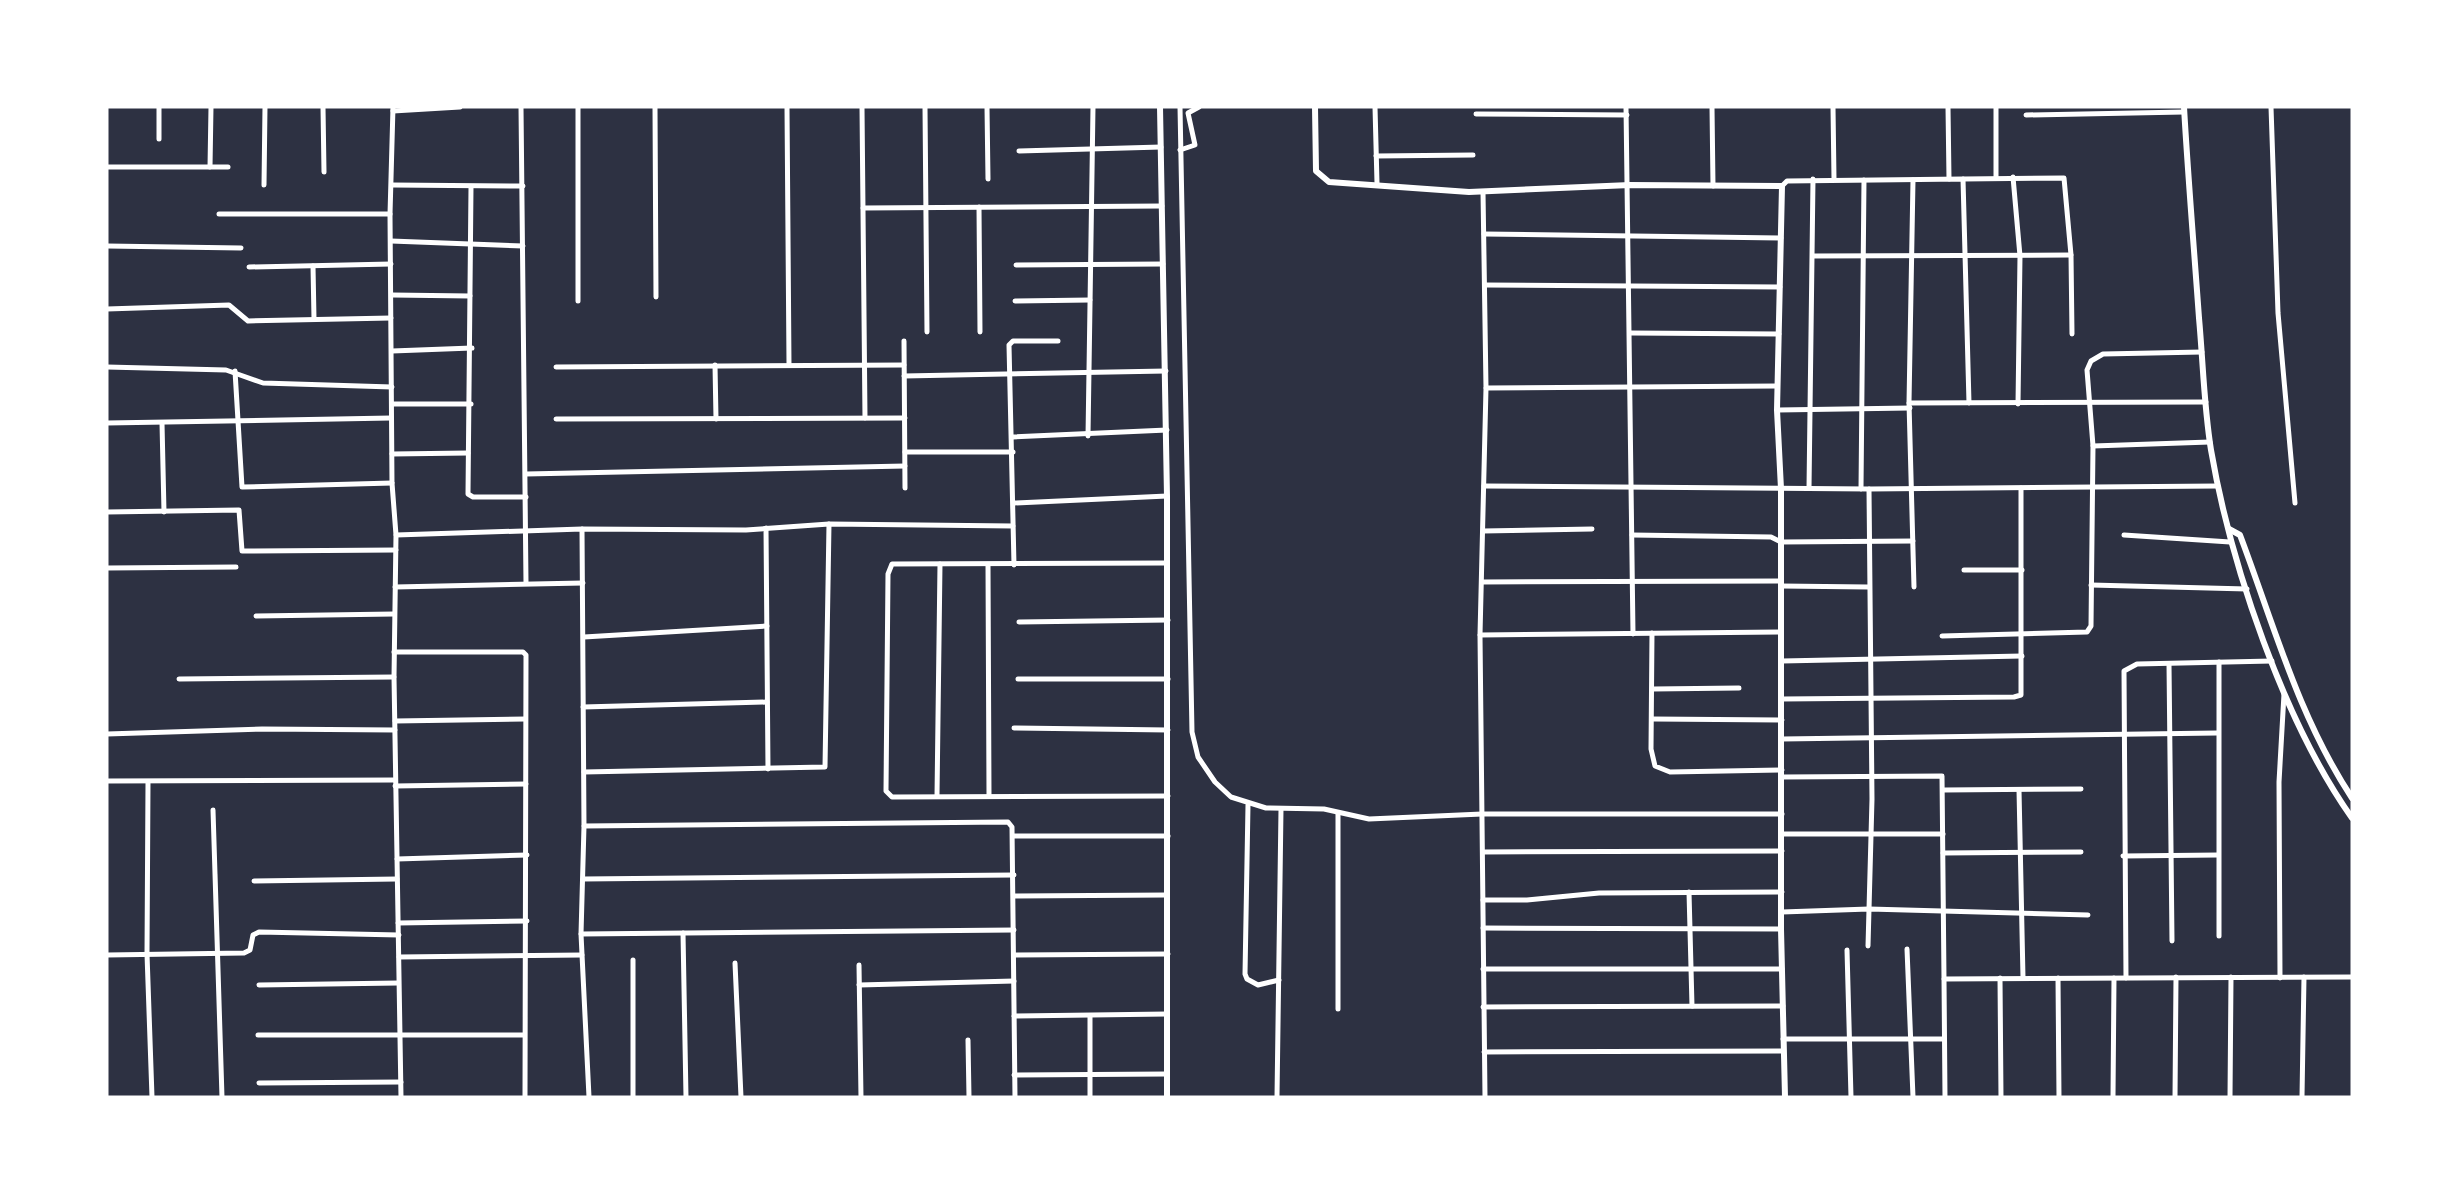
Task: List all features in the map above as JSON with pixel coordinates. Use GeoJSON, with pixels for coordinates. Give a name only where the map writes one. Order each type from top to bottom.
{"type":"FeatureCollection","features":[{"type":"Feature","properties":{"kind":"street"},"geometry":{"type":"LineString","coordinates":[[159,107],[159,139]]}},
{"type":"Feature","properties":{"kind":"street"},"geometry":{"type":"LineString","coordinates":[[210,167],[211,107]]}},
{"type":"Feature","properties":{"kind":"street"},"geometry":{"type":"LineString","coordinates":[[264,185],[265,107]]}},
{"type":"Feature","properties":{"kind":"street"},"geometry":{"type":"LineString","coordinates":[[323,107],[324,172]]}},
{"type":"Feature","properties":{"kind":"street"},"geometry":{"type":"LineString","coordinates":[[401,1097],[394,677],[396,535],[391,418],[390,214],[393,109],[460,107]]}},
{"type":"Feature","properties":{"kind":"street"},"geometry":{"type":"LineString","coordinates":[[521,107],[526,583]]}},
{"type":"Feature","properties":{"kind":"street"},"geometry":{"type":"LineString","coordinates":[[578,107],[578,301]]}},
{"type":"Feature","properties":{"kind":"street"},"geometry":{"type":"LineString","coordinates":[[655,107],[656,297]]}},
{"type":"Feature","properties":{"kind":"street"},"geometry":{"type":"LineString","coordinates":[[787,107],[789,364]]}},
{"type":"Feature","properties":{"kind":"street"},"geometry":{"type":"LineString","coordinates":[[862,107],[865,418]]}},
{"type":"Feature","properties":{"kind":"street"},"geometry":{"type":"LineString","coordinates":[[925,107],[927,332]]}},
{"type":"Feature","properties":{"kind":"street"},"geometry":{"type":"LineString","coordinates":[[987,107],[988,179]]}},
{"type":"Feature","properties":{"kind":"street"},"geometry":{"type":"LineString","coordinates":[[1088,436],[1089,208],[1094,149],[1093,107]]}},
{"type":"Feature","properties":{"kind":"street"},"geometry":{"type":"LineString","coordinates":[[1160,107],[1167,430],[1167,1097]]}},
{"type":"Feature","properties":{"kind":"street"},"geometry":{"type":"LineString","coordinates":[[1180,107],[1188,388],[1193,743],[1198,757],[1215,782],[1231,797],[1248,805],[1281,809],[1324,809],[1369,818],[1482,814],[1782,814]]}},
{"type":"Feature","properties":{"kind":"street"},"geometry":{"type":"LineString","coordinates":[[1180,149],[1195,145],[1188,113],[1199,107]]}},
{"type":"Feature","properties":{"kind":"street"},"geometry":{"type":"LineString","coordinates":[[1315,107],[1317,171],[1329,182],[1377,183],[1483,192],[1630,185],[1782,186]]}},
{"type":"Feature","properties":{"kind":"street"},"geometry":{"type":"LineString","coordinates":[[1375,107],[1377,183]]}},
{"type":"Feature","properties":{"kind":"street"},"geometry":{"type":"LineString","coordinates":[[1626,107],[1630,185],[1633,634]]}},
{"type":"Feature","properties":{"kind":"street"},"geometry":{"type":"LineString","coordinates":[[1712,107],[1713,186]]}},
{"type":"Feature","properties":{"kind":"street"},"geometry":{"type":"LineString","coordinates":[[1833,107],[1834,180]]}},
{"type":"Feature","properties":{"kind":"street"},"geometry":{"type":"LineString","coordinates":[[1948,107],[1949,179]]}},
{"type":"Feature","properties":{"kind":"street"},"geometry":{"type":"LineString","coordinates":[[1996,107],[1996,177]]}},
{"type":"Feature","properties":{"kind":"street"},"geometry":{"type":"LineString","coordinates":[[2050,107],[2051,115]]}},
{"type":"Feature","properties":{"kind":"street"},"geometry":{"type":"LineString","coordinates":[[2271,107],[2278,313],[2295,503]]}},
{"type":"Feature","properties":{"kind":"street"},"geometry":{"type":"LineString","coordinates":[[2026,115],[2184,109],[2210,442],[2230,542],[2284,689],[2318,765],[2352,818]]}},
{"type":"Feature","properties":{"kind":"street"},"geometry":{"type":"LineString","coordinates":[[1476,114],[1627,115]]}},
{"type":"Feature","properties":{"kind":"street"},"geometry":{"type":"LineString","coordinates":[[1019,151],[1161,147]]}},
{"type":"Feature","properties":{"kind":"street"},"geometry":{"type":"LineString","coordinates":[[1376,156],[1473,155]]}},
{"type":"Feature","properties":{"kind":"street"},"geometry":{"type":"LineString","coordinates":[[107,167],[228,167]]}},
{"type":"Feature","properties":{"kind":"street"},"geometry":{"type":"LineString","coordinates":[[2013,177],[2020,256],[2018,404]]}},
{"type":"Feature","properties":{"kind":"street"},"geometry":{"type":"LineString","coordinates":[[1785,1097],[1781,929],[1781,489],[1777,410],[1782,186],[1787,181],[1813,179],[2064,178],[2071,254],[2072,334]]}},
{"type":"Feature","properties":{"kind":"street"},"geometry":{"type":"LineString","coordinates":[[1809,488],[1813,179]]}},
{"type":"Feature","properties":{"kind":"street"},"geometry":{"type":"LineString","coordinates":[[1963,179],[1969,403]]}},
{"type":"Feature","properties":{"kind":"street"},"geometry":{"type":"LineString","coordinates":[[1861,489],[1864,180]]}},
{"type":"Feature","properties":{"kind":"street"},"geometry":{"type":"LineString","coordinates":[[1913,180],[1910,406],[1914,587]]}},
{"type":"Feature","properties":{"kind":"street"},"geometry":{"type":"LineString","coordinates":[[392,185],[523,186]]}},
{"type":"Feature","properties":{"kind":"street"},"geometry":{"type":"LineString","coordinates":[[471,187],[472,348],[468,453],[470,495],[526,497]]}},
{"type":"Feature","properties":{"kind":"street"},"geometry":{"type":"LineString","coordinates":[[1483,192],[1486,387],[1480,635],[1485,1097]]}},
{"type":"Feature","properties":{"kind":"street"},"geometry":{"type":"LineString","coordinates":[[863,208],[1162,206]]}},
{"type":"Feature","properties":{"kind":"street"},"geometry":{"type":"LineString","coordinates":[[979,207],[980,332]]}},
{"type":"Feature","properties":{"kind":"street"},"geometry":{"type":"LineString","coordinates":[[219,214],[390,214]]}},
{"type":"Feature","properties":{"kind":"street"},"geometry":{"type":"LineString","coordinates":[[1484,234],[1781,238]]}},
{"type":"Feature","properties":{"kind":"street"},"geometry":{"type":"LineString","coordinates":[[391,241],[523,246]]}},
{"type":"Feature","properties":{"kind":"street"},"geometry":{"type":"LineString","coordinates":[[107,246],[241,247]]}},
{"type":"Feature","properties":{"kind":"street"},"geometry":{"type":"LineString","coordinates":[[1813,256],[2071,254]]}},
{"type":"Feature","properties":{"kind":"street"},"geometry":{"type":"LineString","coordinates":[[249,267],[391,264]]}},
{"type":"Feature","properties":{"kind":"street"},"geometry":{"type":"LineString","coordinates":[[1016,265],[1163,264]]}},
{"type":"Feature","properties":{"kind":"street"},"geometry":{"type":"LineString","coordinates":[[313,266],[314,319]]}},
{"type":"Feature","properties":{"kind":"street"},"geometry":{"type":"LineString","coordinates":[[1485,285],[1780,287]]}},
{"type":"Feature","properties":{"kind":"street"},"geometry":{"type":"LineString","coordinates":[[392,295],[470,296]]}},
{"type":"Feature","properties":{"kind":"street"},"geometry":{"type":"LineString","coordinates":[[1015,301],[1090,300]]}},
{"type":"Feature","properties":{"kind":"street"},"geometry":{"type":"LineString","coordinates":[[107,309],[229,305],[248,321],[391,318]]}},
{"type":"Feature","properties":{"kind":"street"},"geometry":{"type":"LineString","coordinates":[[1631,333],[1779,334]]}},
{"type":"Feature","properties":{"kind":"street"},"geometry":{"type":"LineString","coordinates":[[904,341],[905,488]]}},
{"type":"Feature","properties":{"kind":"street"},"geometry":{"type":"LineString","coordinates":[[1014,565],[1010,342],[1058,341]]}},
{"type":"Feature","properties":{"kind":"street"},"geometry":{"type":"LineString","coordinates":[[392,351],[472,348]]}},
{"type":"Feature","properties":{"kind":"street"},"geometry":{"type":"LineString","coordinates":[[1942,636],[2088,632],[2091,626],[2093,446],[2087,370],[2096,357],[2202,352]]}},
{"type":"Feature","properties":{"kind":"street"},"geometry":{"type":"LineString","coordinates":[[715,365],[716,419]]}},
{"type":"Feature","properties":{"kind":"street"},"geometry":{"type":"LineString","coordinates":[[556,367],[904,365]]}},
{"type":"Feature","properties":{"kind":"street"},"geometry":{"type":"LineString","coordinates":[[107,367],[235,371],[263,383],[392,387]]}},
{"type":"Feature","properties":{"kind":"street"},"geometry":{"type":"LineString","coordinates":[[235,371],[242,487],[392,483]]}},
{"type":"Feature","properties":{"kind":"street"},"geometry":{"type":"LineString","coordinates":[[904,376],[1166,371]]}},
{"type":"Feature","properties":{"kind":"street"},"geometry":{"type":"LineString","coordinates":[[1486,387],[1777,386]]}},
{"type":"Feature","properties":{"kind":"street"},"geometry":{"type":"LineString","coordinates":[[1777,410],[1969,403],[2206,402]]}},
{"type":"Feature","properties":{"kind":"street"},"geometry":{"type":"LineString","coordinates":[[392,404],[471,404]]}},
{"type":"Feature","properties":{"kind":"street"},"geometry":{"type":"LineString","coordinates":[[107,423],[391,418]]}},
{"type":"Feature","properties":{"kind":"street"},"geometry":{"type":"LineString","coordinates":[[556,419],[905,418]]}},
{"type":"Feature","properties":{"kind":"street"},"geometry":{"type":"LineString","coordinates":[[162,423],[164,512]]}},
{"type":"Feature","properties":{"kind":"street"},"geometry":{"type":"LineString","coordinates":[[1013,437],[1088,436],[1167,430]]}},
{"type":"Feature","properties":{"kind":"street"},"geometry":{"type":"LineString","coordinates":[[2093,446],[2210,442]]}},
{"type":"Feature","properties":{"kind":"street"},"geometry":{"type":"LineString","coordinates":[[905,452],[1013,452]]}},
{"type":"Feature","properties":{"kind":"street"},"geometry":{"type":"LineString","coordinates":[[392,454],[468,453]]}},
{"type":"Feature","properties":{"kind":"street"},"geometry":{"type":"LineString","coordinates":[[526,474],[905,466]]}},
{"type":"Feature","properties":{"kind":"street"},"geometry":{"type":"LineString","coordinates":[[1484,486],[1781,489],[2092,489],[2218,486]]}},
{"type":"Feature","properties":{"kind":"street"},"geometry":{"type":"LineString","coordinates":[[1782,699],[2018,696],[2023,691],[2021,488]]}},
{"type":"Feature","properties":{"kind":"street"},"geometry":{"type":"LineString","coordinates":[[1868,946],[1872,833],[1868,660],[1869,489]]}},
{"type":"Feature","properties":{"kind":"street"},"geometry":{"type":"LineString","coordinates":[[1014,503],[1167,496]]}},
{"type":"Feature","properties":{"kind":"street"},"geometry":{"type":"LineString","coordinates":[[107,512],[239,510],[242,551],[396,550]]}},
{"type":"Feature","properties":{"kind":"street"},"geometry":{"type":"LineString","coordinates":[[396,535],[582,529],[766,528],[829,524],[1013,526]]}},
{"type":"Feature","properties":{"kind":"street"},"geometry":{"type":"LineString","coordinates":[[584,772],[823,768],[827,763],[829,524]]}},
{"type":"Feature","properties":{"kind":"street"},"geometry":{"type":"LineString","coordinates":[[766,528],[768,769]]}},
{"type":"Feature","properties":{"kind":"street"},"geometry":{"type":"LineString","coordinates":[[582,529],[584,826],[581,934],[589,1097]]}},
{"type":"Feature","properties":{"kind":"street"},"geometry":{"type":"LineString","coordinates":[[1483,531],[1591,529]]}},
{"type":"Feature","properties":{"kind":"street"},"geometry":{"type":"LineString","coordinates":[[2229,529],[2240,535],[2286,669],[2312,728],[2352,798]]}},
{"type":"Feature","properties":{"kind":"street"},"geometry":{"type":"LineString","coordinates":[[1632,535],[1771,537],[1781,542],[1913,541]]}},
{"type":"Feature","properties":{"kind":"street"},"geometry":{"type":"LineString","coordinates":[[2124,535],[2230,542]]}},
{"type":"Feature","properties":{"kind":"street"},"geometry":{"type":"LineString","coordinates":[[1167,563],[892,564],[888,574],[889,796],[1168,796]]}},
{"type":"Feature","properties":{"kind":"street"},"geometry":{"type":"LineString","coordinates":[[937,796],[940,564]]}},
{"type":"Feature","properties":{"kind":"street"},"geometry":{"type":"LineString","coordinates":[[988,565],[989,795]]}},
{"type":"Feature","properties":{"kind":"street"},"geometry":{"type":"LineString","coordinates":[[107,568],[236,567]]}},
{"type":"Feature","properties":{"kind":"street"},"geometry":{"type":"LineString","coordinates":[[1964,570],[2022,570]]}},
{"type":"Feature","properties":{"kind":"street"},"geometry":{"type":"LineString","coordinates":[[1482,582],[1632,580],[1868,587]]}},
{"type":"Feature","properties":{"kind":"street"},"geometry":{"type":"LineString","coordinates":[[395,587],[583,583]]}},
{"type":"Feature","properties":{"kind":"street"},"geometry":{"type":"LineString","coordinates":[[2091,585],[2247,589]]}},
{"type":"Feature","properties":{"kind":"street"},"geometry":{"type":"LineString","coordinates":[[256,616],[394,614]]}},
{"type":"Feature","properties":{"kind":"street"},"geometry":{"type":"LineString","coordinates":[[1019,622],[1168,620]]}},
{"type":"Feature","properties":{"kind":"street"},"geometry":{"type":"LineString","coordinates":[[584,637],[767,626]]}},
{"type":"Feature","properties":{"kind":"street"},"geometry":{"type":"LineString","coordinates":[[1480,635],[1781,632]]}},
{"type":"Feature","properties":{"kind":"street"},"geometry":{"type":"LineString","coordinates":[[1652,633],[1652,761],[1661,771],[1942,776],[1945,1097]]}},
{"type":"Feature","properties":{"kind":"street"},"geometry":{"type":"LineString","coordinates":[[394,652],[524,653],[527,855],[525,1097]]}},
{"type":"Feature","properties":{"kind":"street"},"geometry":{"type":"LineString","coordinates":[[1782,661],[2022,656]]}},
{"type":"Feature","properties":{"kind":"street"},"geometry":{"type":"LineString","coordinates":[[2126,978],[2123,856],[2124,671],[2137,664],[2272,660]]}},
{"type":"Feature","properties":{"kind":"street"},"geometry":{"type":"LineString","coordinates":[[2219,662],[2219,936]]}},
{"type":"Feature","properties":{"kind":"street"},"geometry":{"type":"LineString","coordinates":[[2169,664],[2172,941]]}},
{"type":"Feature","properties":{"kind":"street"},"geometry":{"type":"LineString","coordinates":[[179,679],[394,677]]}},
{"type":"Feature","properties":{"kind":"street"},"geometry":{"type":"LineString","coordinates":[[1018,679],[1168,679]]}},
{"type":"Feature","properties":{"kind":"street"},"geometry":{"type":"LineString","coordinates":[[1653,689],[1739,688]]}},
{"type":"Feature","properties":{"kind":"street"},"geometry":{"type":"LineString","coordinates":[[2280,978],[2279,782],[2284,689]]}},
{"type":"Feature","properties":{"kind":"street"},"geometry":{"type":"LineString","coordinates":[[583,707],[767,702]]}},
{"type":"Feature","properties":{"kind":"street"},"geometry":{"type":"LineString","coordinates":[[395,721],[525,719]]}},
{"type":"Feature","properties":{"kind":"street"},"geometry":{"type":"LineString","coordinates":[[1653,719],[1782,720]]}},
{"type":"Feature","properties":{"kind":"street"},"geometry":{"type":"LineString","coordinates":[[1014,728],[1168,730]]}},
{"type":"Feature","properties":{"kind":"street"},"geometry":{"type":"LineString","coordinates":[[107,734],[261,729],[396,730]]}},
{"type":"Feature","properties":{"kind":"street"},"geometry":{"type":"LineString","coordinates":[[1782,738],[2170,736],[2217,733]]}},
{"type":"Feature","properties":{"kind":"street"},"geometry":{"type":"LineString","coordinates":[[107,781],[526,784]]}},
{"type":"Feature","properties":{"kind":"street"},"geometry":{"type":"LineString","coordinates":[[148,783],[147,954],[152,1097]]}},
{"type":"Feature","properties":{"kind":"street"},"geometry":{"type":"LineString","coordinates":[[1944,790],[2081,789]]}},
{"type":"Feature","properties":{"kind":"street"},"geometry":{"type":"LineString","coordinates":[[2020,790],[2023,978]]}},
{"type":"Feature","properties":{"kind":"street"},"geometry":{"type":"LineString","coordinates":[[1248,805],[1245,974],[1247,979],[1258,985],[1279,980]]}},
{"type":"Feature","properties":{"kind":"street"},"geometry":{"type":"LineString","coordinates":[[1278,1097],[1281,809]]}},
{"type":"Feature","properties":{"kind":"street"},"geometry":{"type":"LineString","coordinates":[[213,810],[222,1097]]}},
{"type":"Feature","properties":{"kind":"street"},"geometry":{"type":"LineString","coordinates":[[1338,813],[1338,1009]]}},
{"type":"Feature","properties":{"kind":"street"},"geometry":{"type":"LineString","coordinates":[[584,826],[1004,821],[1011,824],[1015,896],[1015,1097]]}},
{"type":"Feature","properties":{"kind":"street"},"geometry":{"type":"LineString","coordinates":[[1782,834],[1943,834]]}},
{"type":"Feature","properties":{"kind":"street"},"geometry":{"type":"LineString","coordinates":[[1013,836],[1168,836]]}},
{"type":"Feature","properties":{"kind":"street"},"geometry":{"type":"LineString","coordinates":[[1483,852],[1782,851]]}},
{"type":"Feature","properties":{"kind":"street"},"geometry":{"type":"LineString","coordinates":[[1943,853],[2081,852]]}},
{"type":"Feature","properties":{"kind":"street"},"geometry":{"type":"LineString","coordinates":[[397,859],[527,855]]}},
{"type":"Feature","properties":{"kind":"street"},"geometry":{"type":"LineString","coordinates":[[2123,856],[2218,855]]}},
{"type":"Feature","properties":{"kind":"street"},"geometry":{"type":"LineString","coordinates":[[583,879],[1014,875]]}},
{"type":"Feature","properties":{"kind":"street"},"geometry":{"type":"LineString","coordinates":[[254,881],[397,879]]}},
{"type":"Feature","properties":{"kind":"street"},"geometry":{"type":"LineString","coordinates":[[1689,892],[1692,1006]]}},
{"type":"Feature","properties":{"kind":"street"},"geometry":{"type":"LineString","coordinates":[[1483,900],[1527,900],[1599,893],[1782,892]]}},
{"type":"Feature","properties":{"kind":"street"},"geometry":{"type":"LineString","coordinates":[[1015,896],[1167,895]]}},
{"type":"Feature","properties":{"kind":"street"},"geometry":{"type":"LineString","coordinates":[[1782,912],[1868,909],[2088,915]]}},
{"type":"Feature","properties":{"kind":"street"},"geometry":{"type":"LineString","coordinates":[[398,923],[527,921]]}},
{"type":"Feature","properties":{"kind":"street"},"geometry":{"type":"LineString","coordinates":[[1483,928],[1689,931],[1781,929]]}},
{"type":"Feature","properties":{"kind":"street"},"geometry":{"type":"LineString","coordinates":[[581,934],[1014,930]]}},
{"type":"Feature","properties":{"kind":"street"},"geometry":{"type":"LineString","coordinates":[[107,955],[248,952],[253,935],[259,932],[399,935]]}},
{"type":"Feature","properties":{"kind":"street"},"geometry":{"type":"LineString","coordinates":[[683,933],[686,1097]]}},
{"type":"Feature","properties":{"kind":"street"},"geometry":{"type":"LineString","coordinates":[[1907,949],[1913,1097]]}},
{"type":"Feature","properties":{"kind":"street"},"geometry":{"type":"LineString","coordinates":[[1847,950],[1851,1097]]}},
{"type":"Feature","properties":{"kind":"street"},"geometry":{"type":"LineString","coordinates":[[1014,956],[1168,954]]}},
{"type":"Feature","properties":{"kind":"street"},"geometry":{"type":"LineString","coordinates":[[399,957],[582,956]]}},
{"type":"Feature","properties":{"kind":"street"},"geometry":{"type":"LineString","coordinates":[[634,960],[634,1097]]}},
{"type":"Feature","properties":{"kind":"street"},"geometry":{"type":"LineString","coordinates":[[736,963],[741,1097]]}},
{"type":"Feature","properties":{"kind":"street"},"geometry":{"type":"LineString","coordinates":[[859,965],[861,1097]]}},
{"type":"Feature","properties":{"kind":"street"},"geometry":{"type":"LineString","coordinates":[[1483,970],[1782,969]]}},
{"type":"Feature","properties":{"kind":"street"},"geometry":{"type":"LineString","coordinates":[[2175,977],[2175,1097]]}},
{"type":"Feature","properties":{"kind":"street"},"geometry":{"type":"LineString","coordinates":[[2230,1097],[2231,977]]}},
{"type":"Feature","properties":{"kind":"street"},"geometry":{"type":"LineString","coordinates":[[2302,1097],[2304,977]]}},
{"type":"Feature","properties":{"kind":"street"},"geometry":{"type":"LineString","coordinates":[[1944,979],[2352,977]]}},
{"type":"Feature","properties":{"kind":"street"},"geometry":{"type":"LineString","coordinates":[[2000,978],[2001,1097]]}},
{"type":"Feature","properties":{"kind":"street"},"geometry":{"type":"LineString","coordinates":[[2058,978],[2059,1097]]}},
{"type":"Feature","properties":{"kind":"street"},"geometry":{"type":"LineString","coordinates":[[2113,1097],[2114,978]]}},
{"type":"Feature","properties":{"kind":"street"},"geometry":{"type":"LineString","coordinates":[[859,985],[1014,981]]}},
{"type":"Feature","properties":{"kind":"street"},"geometry":{"type":"LineString","coordinates":[[259,985],[398,983]]}},
{"type":"Feature","properties":{"kind":"street"},"geometry":{"type":"LineString","coordinates":[[1483,1007],[1783,1006]]}},
{"type":"Feature","properties":{"kind":"street"},"geometry":{"type":"LineString","coordinates":[[1014,1016],[1167,1014]]}},
{"type":"Feature","properties":{"kind":"street"},"geometry":{"type":"LineString","coordinates":[[1090,1016],[1090,1097]]}},
{"type":"Feature","properties":{"kind":"street"},"geometry":{"type":"LineString","coordinates":[[258,1035],[400,1032],[524,1035]]}},
{"type":"Feature","properties":{"kind":"street"},"geometry":{"type":"LineString","coordinates":[[1783,1039],[1944,1039]]}},
{"type":"Feature","properties":{"kind":"street"},"geometry":{"type":"LineString","coordinates":[[968,1040],[969,1097]]}},
{"type":"Feature","properties":{"kind":"street"},"geometry":{"type":"LineString","coordinates":[[1484,1052],[1783,1051]]}},
{"type":"Feature","properties":{"kind":"street"},"geometry":{"type":"LineString","coordinates":[[1014,1076],[1167,1074]]}},
{"type":"Feature","properties":{"kind":"street"},"geometry":{"type":"LineString","coordinates":[[259,1083],[401,1082]]}}]}
